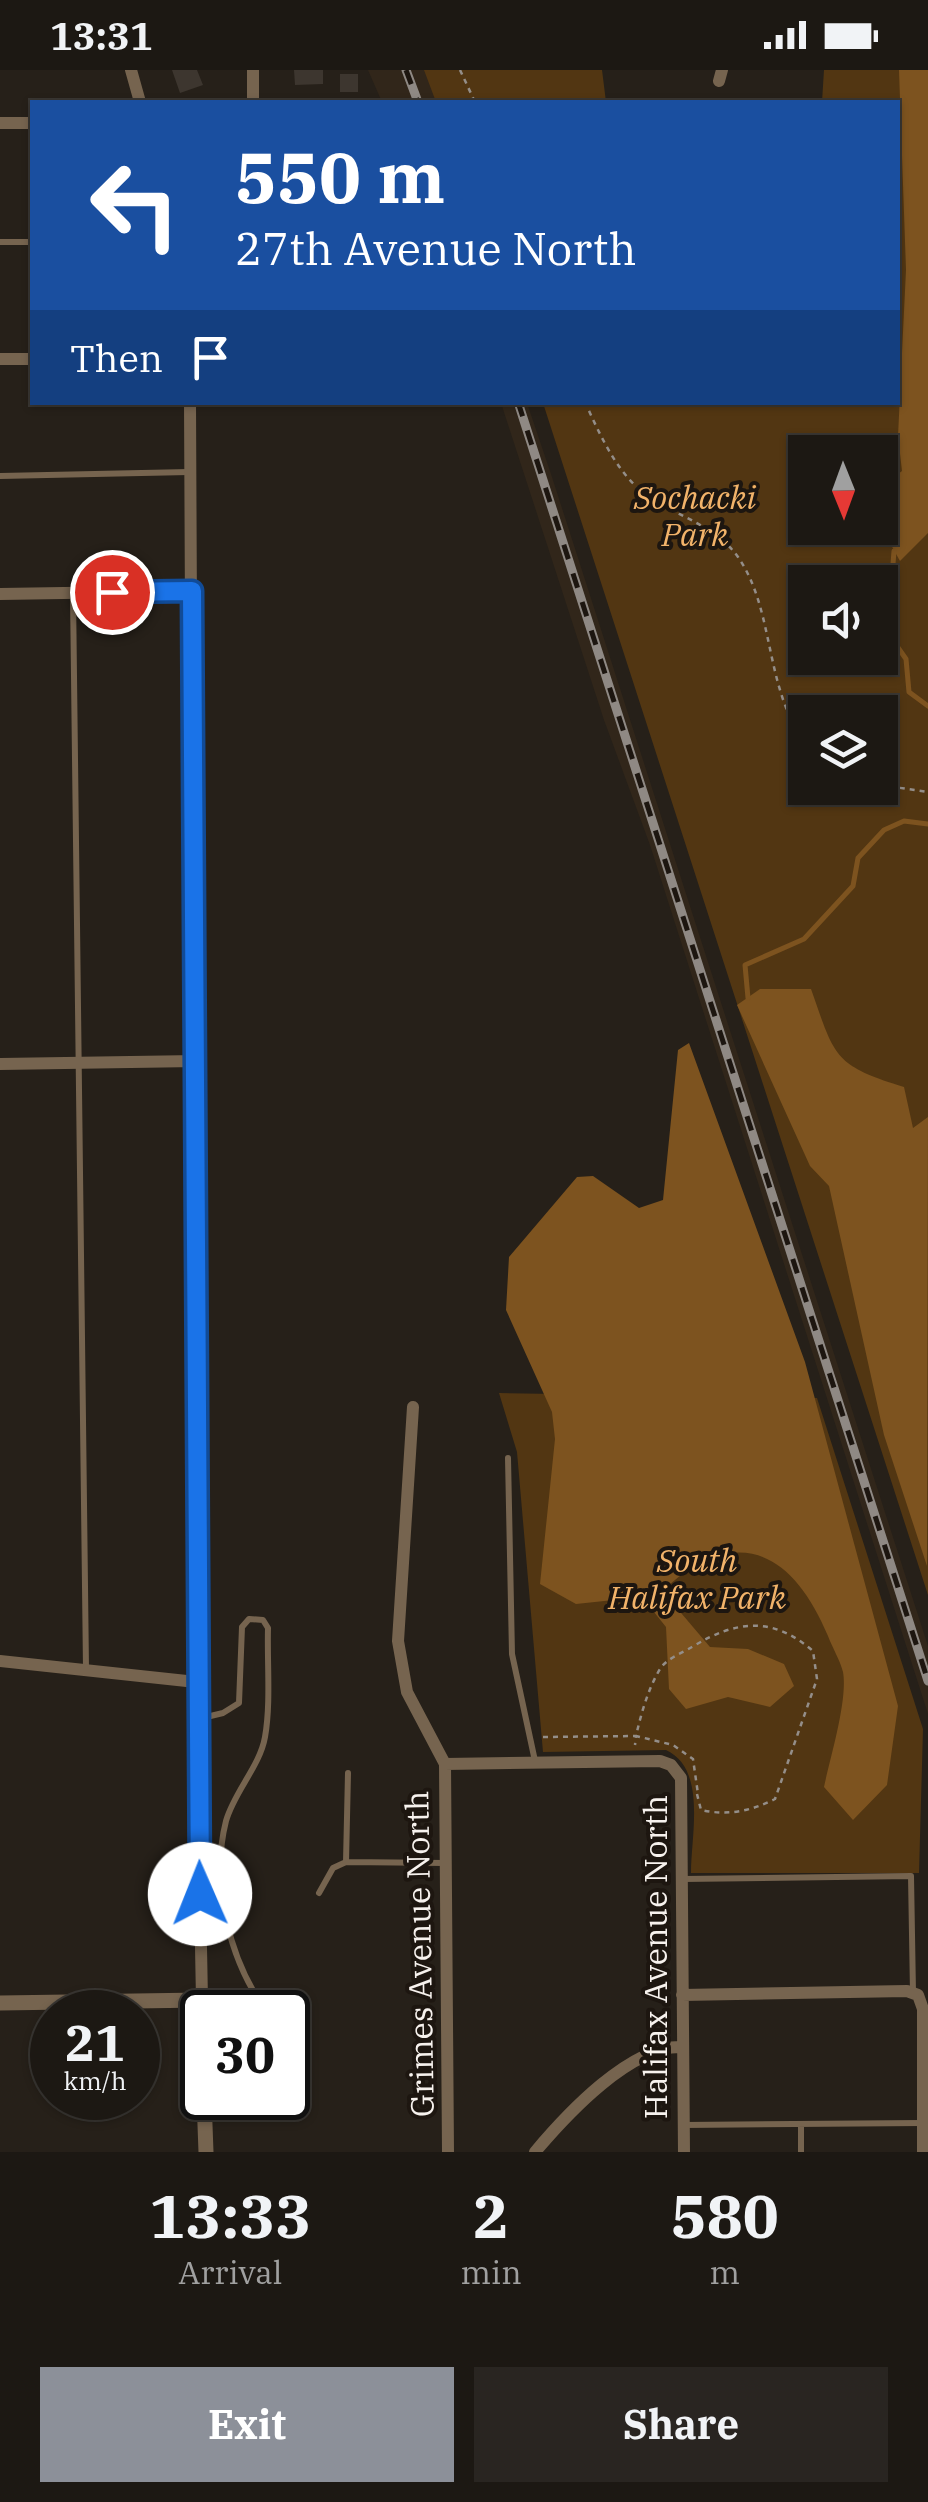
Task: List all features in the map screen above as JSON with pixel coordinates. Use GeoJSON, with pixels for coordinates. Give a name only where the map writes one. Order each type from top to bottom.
{"type":"FeatureCollection","features":[{"type":"Feature","properties":{"kind":"street"},"geometry":{"type":"LineString","coordinates":[[131,70],[139,100]]}},
{"type":"Feature","properties":{"kind":"street"},"geometry":{"type":"LineString","coordinates":[[253,70],[254,100]]}},
{"type":"Feature","properties":{"kind":"street"},"geometry":{"type":"LineString","coordinates":[[0,123],[30,123]]}},
{"type":"Feature","properties":{"kind":"street"},"geometry":{"type":"LineString","coordinates":[[0,359],[30,358]]}},
{"type":"Feature","properties":{"kind":"street"},"geometry":{"type":"LineString","coordinates":[[190,405],[196,1682],[202,1990]]}},
{"type":"Feature","properties":{"kind":"street"},"geometry":{"type":"LineString","coordinates":[[0,594],[192,591]]}},
{"type":"Feature","properties":{"kind":"street"},"geometry":{"type":"LineString","coordinates":[[0,1064],[196,1061]]}},
{"type":"Feature","properties":{"kind":"street","name":"Grimes Avenue North"},"geometry":{"type":"LineString","coordinates":[[413,1407],[400,1565],[400,1667],[413,1704],[445,1764],[448,2152]]}},
{"type":"Feature","properties":{"kind":"street"},"geometry":{"type":"LineString","coordinates":[[0,1662],[196,1682]]}},
{"type":"Feature","properties":{"kind":"street"},"geometry":{"type":"LineString","coordinates":[[445,1764],[632,1761]]}},
{"type":"Feature","properties":{"kind":"street","name":"Halifax Avenue North"},"geometry":{"type":"LineString","coordinates":[[632,1761],[671,1765],[681,1778],[684,2152]]}},
{"type":"Feature","properties":{"kind":"street"},"geometry":{"type":"LineString","coordinates":[[682,1995],[916,1994],[923,2009],[923,2152]]}},
{"type":"Feature","properties":{"kind":"street"},"geometry":{"type":"LineString","coordinates":[[0,2004],[180,2006]]}},
{"type":"Feature","properties":{"kind":"street"},"geometry":{"type":"LineString","coordinates":[[535,2152],[554,2130],[638,2058],[662,2046],[682,2047]]}},
{"type":"Feature","properties":{"kind":"street"},"geometry":{"type":"LineString","coordinates":[[205,2120],[206,2152]]}},
{"type":"Feature","properties":{"kind":"lane"},"geometry":{"type":"LineString","coordinates":[[0,242],[30,242]]}},
{"type":"Feature","properties":{"kind":"lane"},"geometry":{"type":"LineString","coordinates":[[0,476],[190,472]]}},
{"type":"Feature","properties":{"kind":"lane"},"geometry":{"type":"LineString","coordinates":[[73,593],[86,1670]]}},
{"type":"Feature","properties":{"kind":"lane"},"geometry":{"type":"LineString","coordinates":[[508,1458],[510,1637],[536,1762]]}},
{"type":"Feature","properties":{"kind":"lane"},"geometry":{"type":"LineString","coordinates":[[197,1719],[223,1713],[238,1702],[242,1627],[249,1619],[263,1620],[268,1628],[265,1739],[226,1821],[224,1856],[224,1908],[234,1950],[253,1990]]}},
{"type":"Feature","properties":{"kind":"lane"},"geometry":{"type":"LineString","coordinates":[[346,1862],[348,1774]]}},
{"type":"Feature","properties":{"kind":"lane"},"geometry":{"type":"LineString","coordinates":[[319,1894],[333,1868],[346,1862],[446,1863]]}},
{"type":"Feature","properties":{"kind":"lane"},"geometry":{"type":"LineString","coordinates":[[682,1879],[910,1876],[916,1994]]}},
{"type":"Feature","properties":{"kind":"lane"},"geometry":{"type":"LineString","coordinates":[[683,2125],[923,2122]]}},
{"type":"Feature","properties":{"kind":"lane"},"geometry":{"type":"LineString","coordinates":[[801,2124],[801,2152]]}},
{"type":"Feature","properties":{"kind":"path"},"geometry":{"type":"LineString","coordinates":[[460,70],[474,100]]}},
{"type":"Feature","properties":{"kind":"path"},"geometry":{"type":"LineString","coordinates":[[586,405],[606,448],[645,495],[717,536],[735,553],[752,580],[770,665],[788,716]]}},
{"type":"Feature","properties":{"kind":"path"},"geometry":{"type":"LineString","coordinates":[[898,788],[928,792]]}},
{"type":"Feature","properties":{"kind":"path"},"geometry":{"type":"LineString","coordinates":[[532,1738],[636,1736],[673,1745],[692,1759],[702,1810],[752,1811],[775,1799],[817,1679],[813,1651],[794,1634],[771,1625],[743,1624],[706,1638],[662,1666],[636,1736],[632,1761]]}},
{"type":"Feature","properties":{"kind":"path"},"geometry":{"type":"LineString","coordinates":[[680,1795],[698,1794]]}},
{"type":"Feature","properties":{"kind":"shaded area"},"geometry":{"type":"Polygon","coordinates":[[[368,70],[443,70],[454,100],[381,100],[368,70]]]}},
{"type":"Feature","properties":{"kind":"shaded area"},"geometry":{"type":"Polygon","coordinates":[[[899,70],[928,70],[928,533],[900,561],[891,545],[898,545],[898,474],[902,471],[898,436],[906,270],[899,70]]]}},
{"type":"Feature","properties":{"kind":"shaded area"},"geometry":{"type":"Polygon","coordinates":[[[502,405],[528,405],[551,474],[928,1646],[928,1714],[650,845],[604,720],[502,405]]]}},
{"type":"Feature","properties":{"kind":"shaded area"},"geometry":{"type":"Polygon","coordinates":[[[760,989],[811,989],[840,1055],[863,1072],[904,1087],[913,1128],[928,1117],[927,1566],[884,1435],[829,1186],[810,1166],[737,1005],[760,989]]]}},
{"type":"Feature","properties":{"kind":"shaded area"},"geometry":{"type":"Polygon","coordinates":[[[689,1043],[805,1362],[898,1706],[887,1785],[853,1820],[824,1787],[841,1713],[843,1672],[815,1609],[800,1586],[782,1569],[764,1557],[743,1553],[720,1555],[695,1566],[669,1585],[676,1607],[710,1647],[748,1649],[784,1664],[794,1686],[770,1707],[728,1697],[686,1709],[669,1689],[666,1627],[642,1597],[576,1604],[540,1584],[555,1439],[552,1412],[506,1310],[509,1257],[577,1177],[593,1176],[639,1208],[663,1200],[678,1050],[689,1043]]]}},
{"type":"Feature","properties":{"kind":"green space"},"geometry":{"type":"Polygon","coordinates":[[[424,70],[602,70],[606,100],[435,100],[424,70]]]}},
{"type":"Feature","properties":{"kind":"green space","name":"Sochacki Park"},"geometry":{"type":"Polygon","coordinates":[[[824,70],[928,70],[928,1595],[544,405],[900,405],[900,100],[822,100],[824,70]]]}},
{"type":"Feature","properties":{"kind":"green space","name":"South Halifax Park"},"geometry":{"type":"Polygon","coordinates":[[[499,1393],[817,1398],[923,1729],[919,1873],[691,1873],[694,1804],[687,1772],[679,1759],[666,1750],[543,1752],[517,1452],[499,1393]]]}},
{"type":"Feature","properties":{"kind":"building"},"geometry":{"type":"Polygon","coordinates":[[[172,70],[197,70],[203,85],[180,93],[172,70]]]}},
{"type":"Feature","properties":{"kind":"building"},"geometry":{"type":"Polygon","coordinates":[[[294,70],[323,70],[323,84],[295,85],[294,70]]]}},
{"type":"Feature","properties":{"kind":"building"},"geometry":{"type":"Polygon","coordinates":[[[340,74],[358,74],[358,92],[340,92],[340,74]]]}},
{"type":"Feature","properties":{"kind":"waterway"},"geometry":{"type":"LineString","coordinates":[[894,551],[889,615],[892,639],[906,659],[909,692],[928,706]]}},
{"type":"Feature","properties":{"kind":"waterway"},"geometry":{"type":"LineString","coordinates":[[748,998],[745,965],[804,939],[853,886],[858,858],[884,830],[904,821],[928,824]]}},
{"type":"Feature","properties":{"kind":"railway"},"geometry":{"type":"LineString","coordinates":[[406,70],[417,100]]}},
{"type":"Feature","properties":{"kind":"railway"},"geometry":{"type":"LineString","coordinates":[[519,405],[928,1681]]}},
{"type":"Feature","properties":{"kind":"route"},"geometry":{"type":"LineString","coordinates":[[112,592],[192,591],[200,1894]]}}]}
